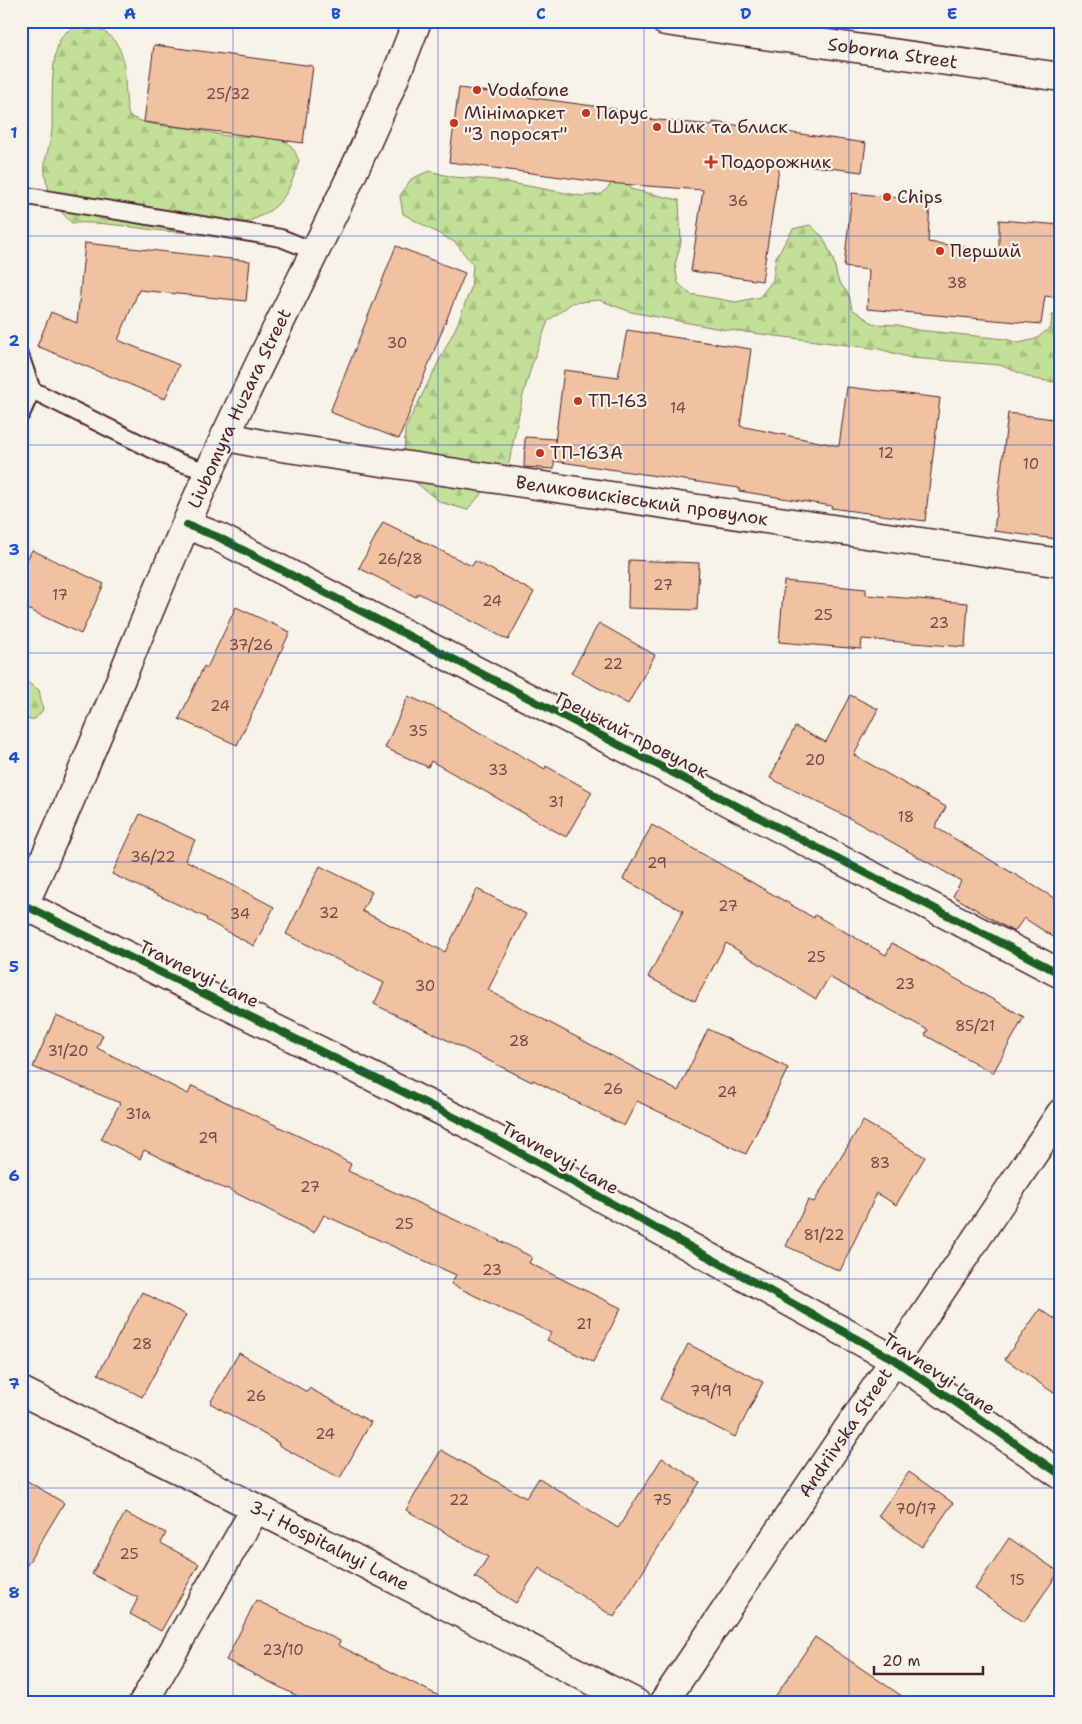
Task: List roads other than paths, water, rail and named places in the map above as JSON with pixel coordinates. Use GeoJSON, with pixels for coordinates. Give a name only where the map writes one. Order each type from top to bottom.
{"type":"FeatureCollection","features":[{"type":"Feature","properties":{"kind":"street","name":"Liubomyra Huzara Street"},"geometry":{"type":"LineString","coordinates":[[22,907],[225,436],[316,252],[402,62],[417,21]]}},
{"type":"Feature","properties":{"kind":"street","name":"Soborna Street"},"geometry":{"type":"LineString","coordinates":[[665,21],[1061,77]]}},
{"type":"Feature","properties":{"kind":"street","name":"Великовисківський провулок"},"geometry":{"type":"LineString","coordinates":[[225,436],[261,444],[1061,563]]}},
{"type":"Feature","properties":{"kind":"street","name":"Грецький провулок"},"geometry":{"type":"LineString","coordinates":[[187,525],[218,537],[1061,974]]}},
{"type":"Feature","properties":{"kind":"street","name":"Travnevyi Lane"},"geometry":{"type":"LineString","coordinates":[[22,907],[466,1123],[893,1359],[1061,1475]]}},
{"type":"Feature","properties":{"kind":"street","name":"Andriivska Street"},"geometry":{"type":"LineString","coordinates":[[663,1703],[893,1359],[1061,1113]]}},
{"type":"Feature","properties":{"kind":"street","name":"3-i Hospitalnyi Lane"},"geometry":{"type":"LineString","coordinates":[[21,1391],[256,1508],[636,1703]]}},
{"type":"Feature","properties":{"kind":"street"},"geometry":{"type":"LineString","coordinates":[[143,1703],[256,1508]]}},
{"type":"Feature","properties":{"kind":"lane"},"geometry":{"type":"LineString","coordinates":[[21,195],[282,238],[316,252]]}},
{"type":"Feature","properties":{"kind":"lane"},"geometry":{"type":"LineString","coordinates":[[21,358],[32,390],[21,414]]}},
{"type":"Feature","properties":{"kind":"lane"},"geometry":{"type":"LineString","coordinates":[[32,390],[178,462],[209,472]]}},
{"type":"Feature","properties":{"kind":"place","name":"Vodafone"},"geometry":{"type":"Point","coordinates":[477,90]}},
{"type":"Feature","properties":{"kind":"place","name":"Парус"},"geometry":{"type":"Point","coordinates":[586,113]}},
{"type":"Feature","properties":{"kind":"place","name":"Мінімаркет \"3 поросят\""},"geometry":{"type":"Point","coordinates":[454,123]}},
{"type":"Feature","properties":{"kind":"place","name":"Шик та блиск"},"geometry":{"type":"Point","coordinates":[657,127]}},
{"type":"Feature","properties":{"kind":"place","name":"Подорожник"},"geometry":{"type":"Point","coordinates":[711,162]}},
{"type":"Feature","properties":{"kind":"place","name":"Chips"},"geometry":{"type":"Point","coordinates":[887,197]}},
{"type":"Feature","properties":{"kind":"place","name":"Перший"},"geometry":{"type":"Point","coordinates":[940,251]}},
{"type":"Feature","properties":{"kind":"place","name":"ТП-163"},"geometry":{"type":"Point","coordinates":[578,401]}},
{"type":"Feature","properties":{"kind":"place","name":"ТП-163А"},"geometry":{"type":"Point","coordinates":[540,453]}}]}
